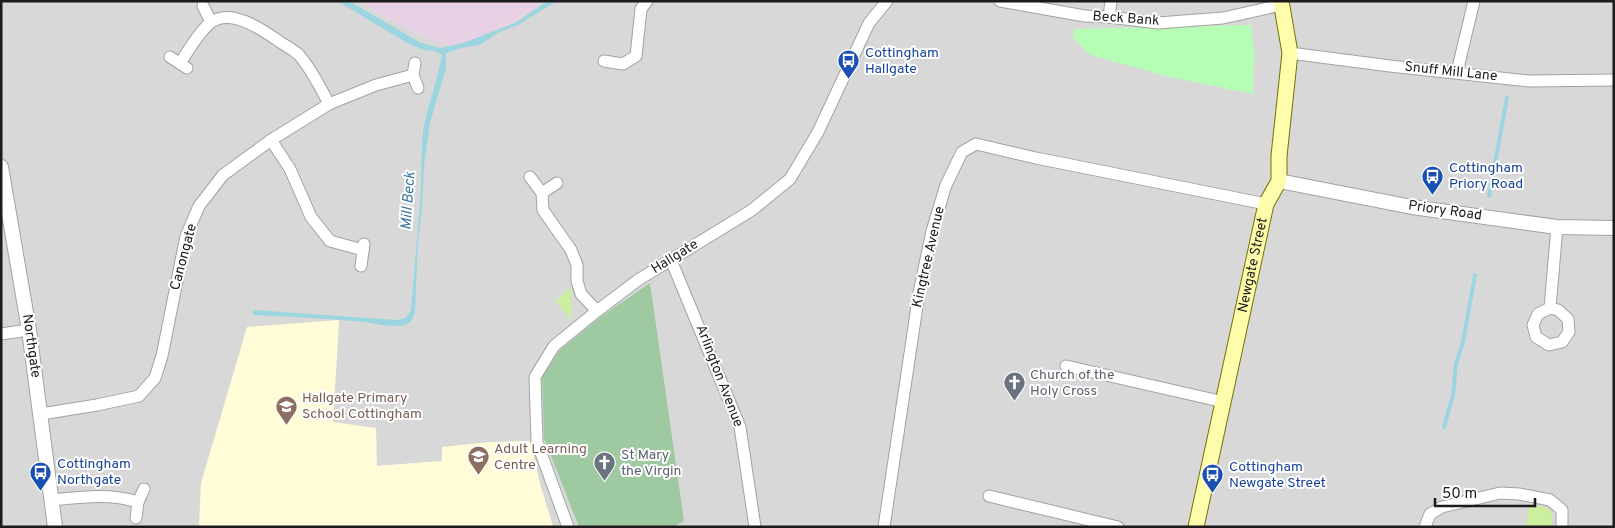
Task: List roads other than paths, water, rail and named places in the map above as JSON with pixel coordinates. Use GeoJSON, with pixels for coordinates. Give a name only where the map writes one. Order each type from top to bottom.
{"type":"FeatureCollection","features":[{"type":"Feature","properties":{"kind":"main road","name":"Newgate Street"},"geometry":{"type":"LineString","coordinates":[[1196,527],[1266,204],[1279,181],[1279,156],[1290,53],[1281,3]]}},
{"type":"Feature","properties":{"kind":"street"},"geometry":{"type":"LineString","coordinates":[[604,61],[623,64],[636,56],[641,9],[647,1]]}},
{"type":"Feature","properties":{"kind":"street","name":"Hallgate"},"geometry":{"type":"LineString","coordinates":[[568,527],[537,442],[535,377],[554,346],[597,311],[638,280],[752,210],[790,179],[818,132],[869,23],[887,1]]}},
{"type":"Feature","properties":{"kind":"street","name":"Beck Bank"},"geometry":{"type":"LineString","coordinates":[[1000,1],[1085,16],[1158,23],[1223,18],[1281,3]]}},
{"type":"Feature","properties":{"kind":"street"},"geometry":{"type":"LineString","coordinates":[[1108,17],[1111,1]]}},
{"type":"Feature","properties":{"kind":"street"},"geometry":{"type":"LineString","coordinates":[[1456,72],[1474,1]]}},
{"type":"Feature","properties":{"kind":"street"},"geometry":{"type":"LineString","coordinates":[[203,6],[211,22]]}},
{"type":"Feature","properties":{"kind":"street"},"geometry":{"type":"LineString","coordinates":[[179,62],[211,22],[224,18],[236,19],[257,26],[298,54],[313,74],[329,104]]}},
{"type":"Feature","properties":{"kind":"street","name":"Snuff Mill Lane"},"geometry":{"type":"LineString","coordinates":[[1290,53],[1529,81],[1614,80]]}},
{"type":"Feature","properties":{"kind":"street"},"geometry":{"type":"LineString","coordinates":[[415,63],[413,75],[418,88]]}},
{"type":"Feature","properties":{"kind":"street","name":"Canongate"},"geometry":{"type":"LineString","coordinates":[[41,414],[97,406],[138,396],[155,378],[162,356],[186,236],[199,206],[223,175],[271,140],[329,104],[376,85],[413,75]]}},
{"type":"Feature","properties":{"kind":"street"},"geometry":{"type":"LineString","coordinates":[[271,140],[290,169],[311,217],[330,241],[363,246],[361,266]]}},
{"type":"Feature","properties":{"kind":"street","name":"Kingtree Avenue"},"geometry":{"type":"LineString","coordinates":[[884,527],[913,331],[932,231],[946,185],[962,152],[976,144],[1036,158],[1266,204]]}},
{"type":"Feature","properties":{"kind":"street","name":"Northgate"},"geometry":{"type":"LineString","coordinates":[[1,167],[29,330],[53,500],[55,527]]}},
{"type":"Feature","properties":{"kind":"street"},"geometry":{"type":"LineString","coordinates":[[530,177],[542,193],[543,210],[571,250],[577,265],[577,281],[581,294],[597,311]]}},
{"type":"Feature","properties":{"kind":"street","name":"Priory Road"},"geometry":{"type":"LineString","coordinates":[[1279,181],[1412,207],[1557,227],[1614,228]]}},
{"type":"Feature","properties":{"kind":"street"},"geometry":{"type":"LineString","coordinates":[[542,193],[557,183]]}},
{"type":"Feature","properties":{"kind":"street"},"geometry":{"type":"LineString","coordinates":[[1550,308],[1557,227]]}},
{"type":"Feature","properties":{"kind":"street","name":"Arlington Avenue"},"geometry":{"type":"LineString","coordinates":[[671,260],[740,428],[755,527]]}},
{"type":"Feature","properties":{"kind":"street"},"geometry":{"type":"LineString","coordinates":[[1,334],[29,330]]}},
{"type":"Feature","properties":{"kind":"street"},"geometry":{"type":"LineString","coordinates":[[1066,366],[1224,402]]}},
{"type":"Feature","properties":{"kind":"street"},"geometry":{"type":"LineString","coordinates":[[136,518],[138,502],[144,489]]}},
{"type":"Feature","properties":{"kind":"street"},"geometry":{"type":"LineString","coordinates":[[1425,527],[1430,514],[1442,506],[1500,493],[1520,494],[1550,500],[1562,510],[1562,527]]}},
{"type":"Feature","properties":{"kind":"street"},"geometry":{"type":"LineString","coordinates":[[53,500],[94,496],[123,497],[138,502]]}},
{"type":"Feature","properties":{"kind":"street"},"geometry":{"type":"LineString","coordinates":[[989,496],[1118,527]]}},
{"type":"Feature","properties":{"kind":"water"},"geometry":{"type":"Polygon","coordinates":[[[337,1],[349,1],[421,43],[440,48],[463,43],[517,22],[544,3],[557,1],[518,25],[500,32],[479,45],[446,53],[446,68],[430,123],[424,165],[415,312],[410,322],[402,326],[389,326],[359,321],[253,315],[253,310],[397,320],[406,318],[411,310],[421,189],[423,129],[442,55],[435,51],[423,50],[407,43],[337,1]]]}},
{"type":"Feature","properties":{"kind":"waterway"},"geometry":{"type":"LineString","coordinates":[[1489,196],[1507,98]]}},
{"type":"Feature","properties":{"kind":"waterway"},"geometry":{"type":"LineString","coordinates":[[1444,427],[1453,395],[1456,364],[1463,342],[1475,275]]}},
{"type":"Feature","properties":{"kind":"place","name":"Cottingham Hallgate"},"geometry":{"type":"Point","coordinates":[849,80]}},
{"type":"Feature","properties":{"kind":"place","name":"Cottingham Priory Road"},"geometry":{"type":"Point","coordinates":[1433,195]}},
{"type":"Feature","properties":{"kind":"place","name":"Church of the Holy Cross"},"geometry":{"type":"Point","coordinates":[1014,402]}},
{"type":"Feature","properties":{"kind":"place","name":"Hallgate Primary School Cottingham"},"geometry":{"type":"Point","coordinates":[286,425]}},
{"type":"Feature","properties":{"kind":"place","name":"Adult Learning Centre"},"geometry":{"type":"Point","coordinates":[478,476]}},
{"type":"Feature","properties":{"kind":"place","name":"St Mary the Virgin"},"geometry":{"type":"Point","coordinates":[605,482]}},
{"type":"Feature","properties":{"kind":"place","name":"Cottingham Northgate"},"geometry":{"type":"Point","coordinates":[41,491]}},
{"type":"Feature","properties":{"kind":"place","name":"Cottingham Newgate Street"},"geometry":{"type":"Point","coordinates":[1213,494]}},
{"type":"Feature","properties":{"kind":"water label","name":"Mill Beck"},"geometry":{"type":"Point","coordinates":[409,201]}}]}
